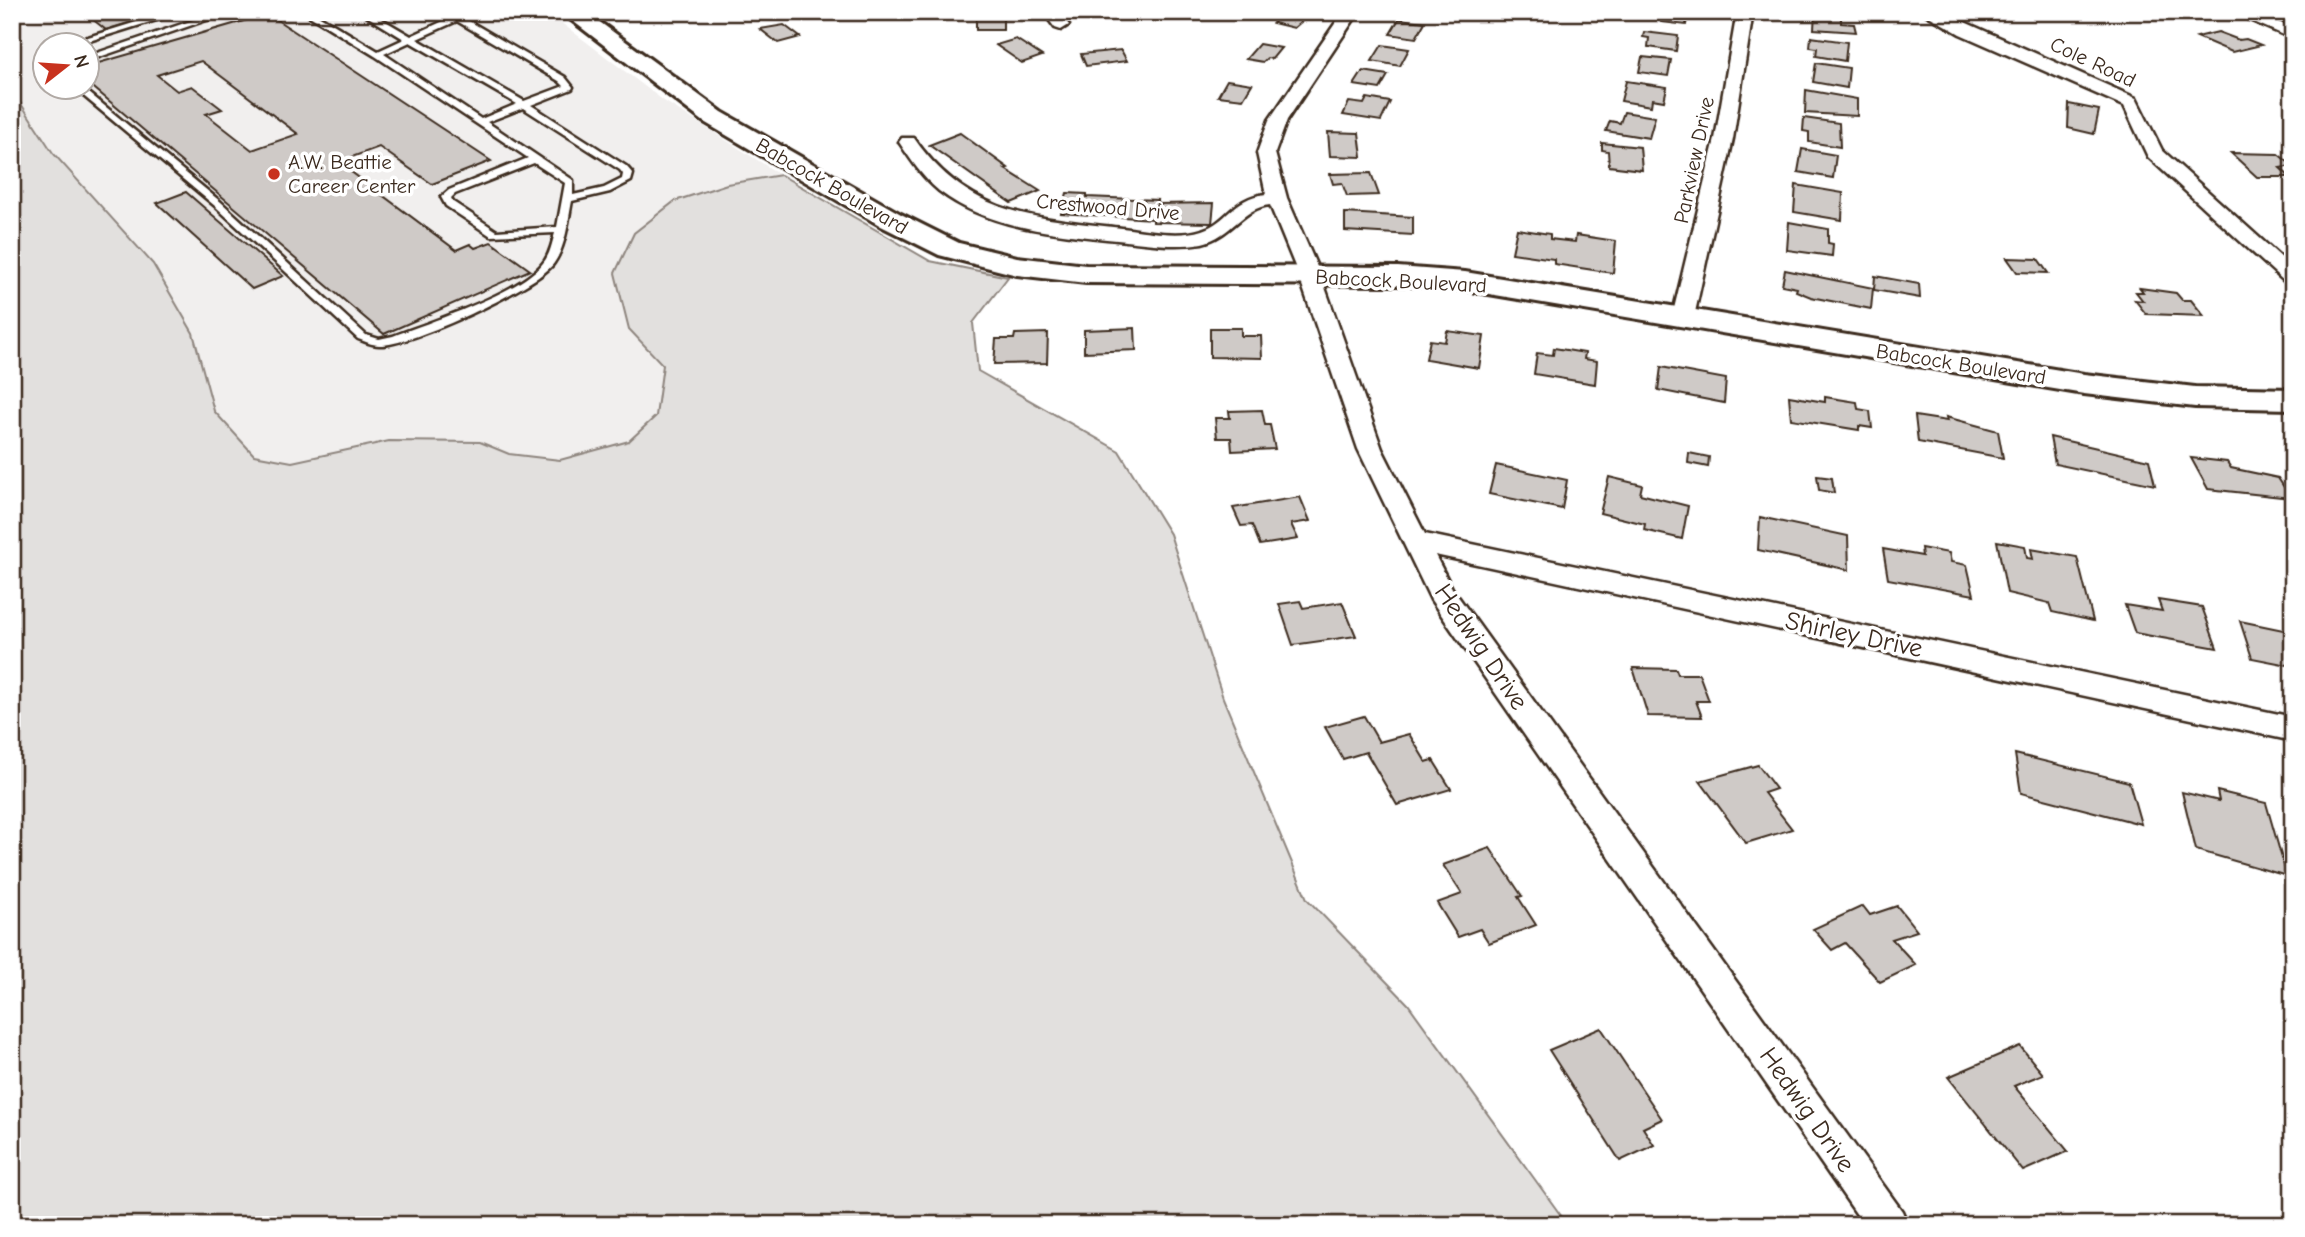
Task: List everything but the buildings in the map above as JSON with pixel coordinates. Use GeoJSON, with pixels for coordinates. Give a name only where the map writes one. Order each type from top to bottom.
{"type":"FeatureCollection","features":[{"type":"Feature","properties":{"kind":"main road","name":"Babcock Boulevard"},"geometry":{"type":"LineString","coordinates":[[588,15],[713,117],[891,220],[949,249],[994,262],[1061,272],[1190,277],[1398,276],[1465,281],[2107,387],[2195,397],[2290,402]]}},
{"type":"Feature","properties":{"kind":"street","name":"Hedwig Drive"},"geometry":{"type":"LineString","coordinates":[[1351,12],[1272,132],[1266,153],[1278,198],[1310,276],[1370,449],[1441,593],[1888,1225]]}},
{"type":"Feature","properties":{"kind":"street","name":"Parkview Drive"},"geometry":{"type":"LineString","coordinates":[[1683,317],[1724,139],[1745,12]]}},
{"type":"Feature","properties":{"kind":"street","name":"Cole Road"},"geometry":{"type":"LineString","coordinates":[[1930,12],[1966,32],[2130,102],[2137,111],[2142,132],[2155,153],[2293,279]]}},
{"type":"Feature","properties":{"kind":"street"},"geometry":{"type":"LineString","coordinates":[[2239,12],[2293,34]]}},
{"type":"Feature","properties":{"kind":"street","name":"Crestwood Drive"},"geometry":{"type":"LineString","coordinates":[[908,142],[929,174],[951,190],[995,213],[1054,228],[1199,237],[1224,228],[1248,202],[1278,198]]}},
{"type":"Feature","properties":{"kind":"street","name":"Shirley Drive"},"geometry":{"type":"LineString","coordinates":[[1415,541],[2293,729]]}},
{"type":"Feature","properties":{"kind":"lane"},"geometry":{"type":"LineString","coordinates":[[102,34],[178,12]]}},
{"type":"Feature","properties":{"kind":"lane"},"geometry":{"type":"LineString","coordinates":[[102,55],[151,40],[168,29],[226,12]]}},
{"type":"Feature","properties":{"kind":"lane"},"geometry":{"type":"LineString","coordinates":[[95,102],[218,204],[362,337],[379,342],[418,330],[515,289],[543,273],[551,260],[570,182],[378,54],[307,12]]}},
{"type":"Feature","properties":{"kind":"lane"},"geometry":{"type":"LineString","coordinates":[[364,12],[526,106],[623,167],[628,174],[626,181],[607,190],[566,199]]}},
{"type":"Feature","properties":{"kind":"lane"},"geometry":{"type":"LineString","coordinates":[[378,54],[470,12]]}},
{"type":"Feature","properties":{"kind":"lane"},"geometry":{"type":"LineString","coordinates":[[458,18],[562,79],[569,88],[480,122]]}},
{"type":"Feature","properties":{"kind":"lane"},"geometry":{"type":"LineString","coordinates":[[535,159],[452,192],[446,197],[449,204],[495,234],[559,230]]}},
{"type":"Feature","properties":{"kind":"shaded area"},"geometry":{"type":"Polygon","coordinates":[[[70,12],[547,12],[664,101],[781,175],[727,184],[629,329],[663,365],[656,416],[629,442],[560,460],[509,454],[480,442],[334,455],[292,462],[254,455],[214,411],[193,333],[153,264],[53,153],[12,90],[12,27],[70,12]]]}},
{"type":"Feature","properties":{"kind":"shaded area"},"geometry":{"type":"Polygon","coordinates":[[[12,90],[53,153],[153,264],[193,333],[214,411],[254,455],[292,462],[389,441],[480,442],[509,454],[560,460],[629,441],[656,416],[663,365],[629,329],[615,273],[634,233],[675,201],[727,184],[781,175],[930,261],[1008,277],[973,323],[978,371],[1119,451],[1170,534],[1223,698],[1307,899],[1408,1004],[1562,1217],[1545,1225],[12,1225],[12,90]]]}},
{"type":"Feature","properties":{"kind":"place","name":"A.W. Beattie Career Center"},"geometry":{"type":"Point","coordinates":[274,174]}}]}
